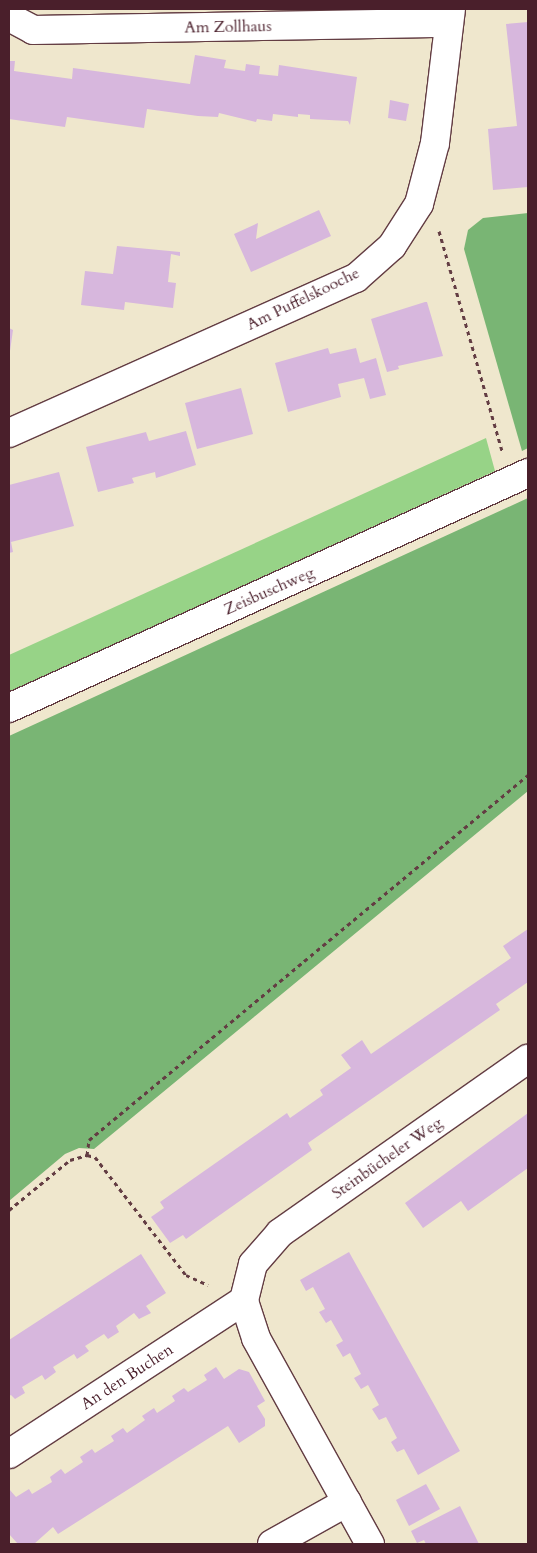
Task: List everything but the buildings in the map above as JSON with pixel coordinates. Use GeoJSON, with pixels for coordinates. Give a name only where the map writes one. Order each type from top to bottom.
{"type":"FeatureCollection","features":[{"type":"Feature","properties":{"kind":"street","name":"Am Zollhaus"},"geometry":{"type":"LineString","coordinates":[[9,18],[33,30],[450,16]]}},
{"type":"Feature","properties":{"kind":"street","name":"Am Puffelskooche"},"geometry":{"type":"LineString","coordinates":[[9,433],[356,278],[392,246],[419,204],[435,143],[450,16]]}},
{"type":"Feature","properties":{"kind":"street","name":"Zeisbuschweg"},"geometry":{"type":"LineString","coordinates":[[9,708],[520,477]]}},
{"type":"Feature","properties":{"kind":"street","name":"Steinbücheler Weg"},"geometry":{"type":"LineString","coordinates":[[244,1300],[253,1264],[280,1233],[528,1059]]}},
{"type":"Feature","properties":{"kind":"street","name":"An den Buchen"},"geometry":{"type":"LineString","coordinates":[[9,1454],[244,1300]]}},
{"type":"Feature","properties":{"kind":"street"},"geometry":{"type":"LineString","coordinates":[[244,1300],[256,1338],[370,1544]]}},
{"type":"Feature","properties":{"kind":"street"},"geometry":{"type":"LineString","coordinates":[[272,1544],[347,1502]]}},
{"type":"Feature","properties":{"kind":"path"},"geometry":{"type":"LineString","coordinates":[[449,265],[520,477]]}},
{"type":"Feature","properties":{"kind":"path"},"geometry":{"type":"LineString","coordinates":[[86,1155],[89,1140],[528,775]]}},
{"type":"Feature","properties":{"kind":"path"},"geometry":{"type":"LineString","coordinates":[[9,1210],[70,1160],[86,1155],[102,1163],[186,1275],[244,1300]]}},
{"type":"Feature","properties":{"kind":"green space"},"geometry":{"type":"Polygon","coordinates":[[[528,213],[528,448],[522,451],[464,249],[468,230],[483,218],[528,213]]]}},
{"type":"Feature","properties":{"kind":"green space"},"geometry":{"type":"Polygon","coordinates":[[[486,438],[495,471],[9,692],[9,655],[486,438]]]}},
{"type":"Feature","properties":{"kind":"green space"},"geometry":{"type":"Polygon","coordinates":[[[528,498],[528,791],[94,1149],[79,1148],[65,1154],[9,1201],[9,736],[528,498]]]}}]}
